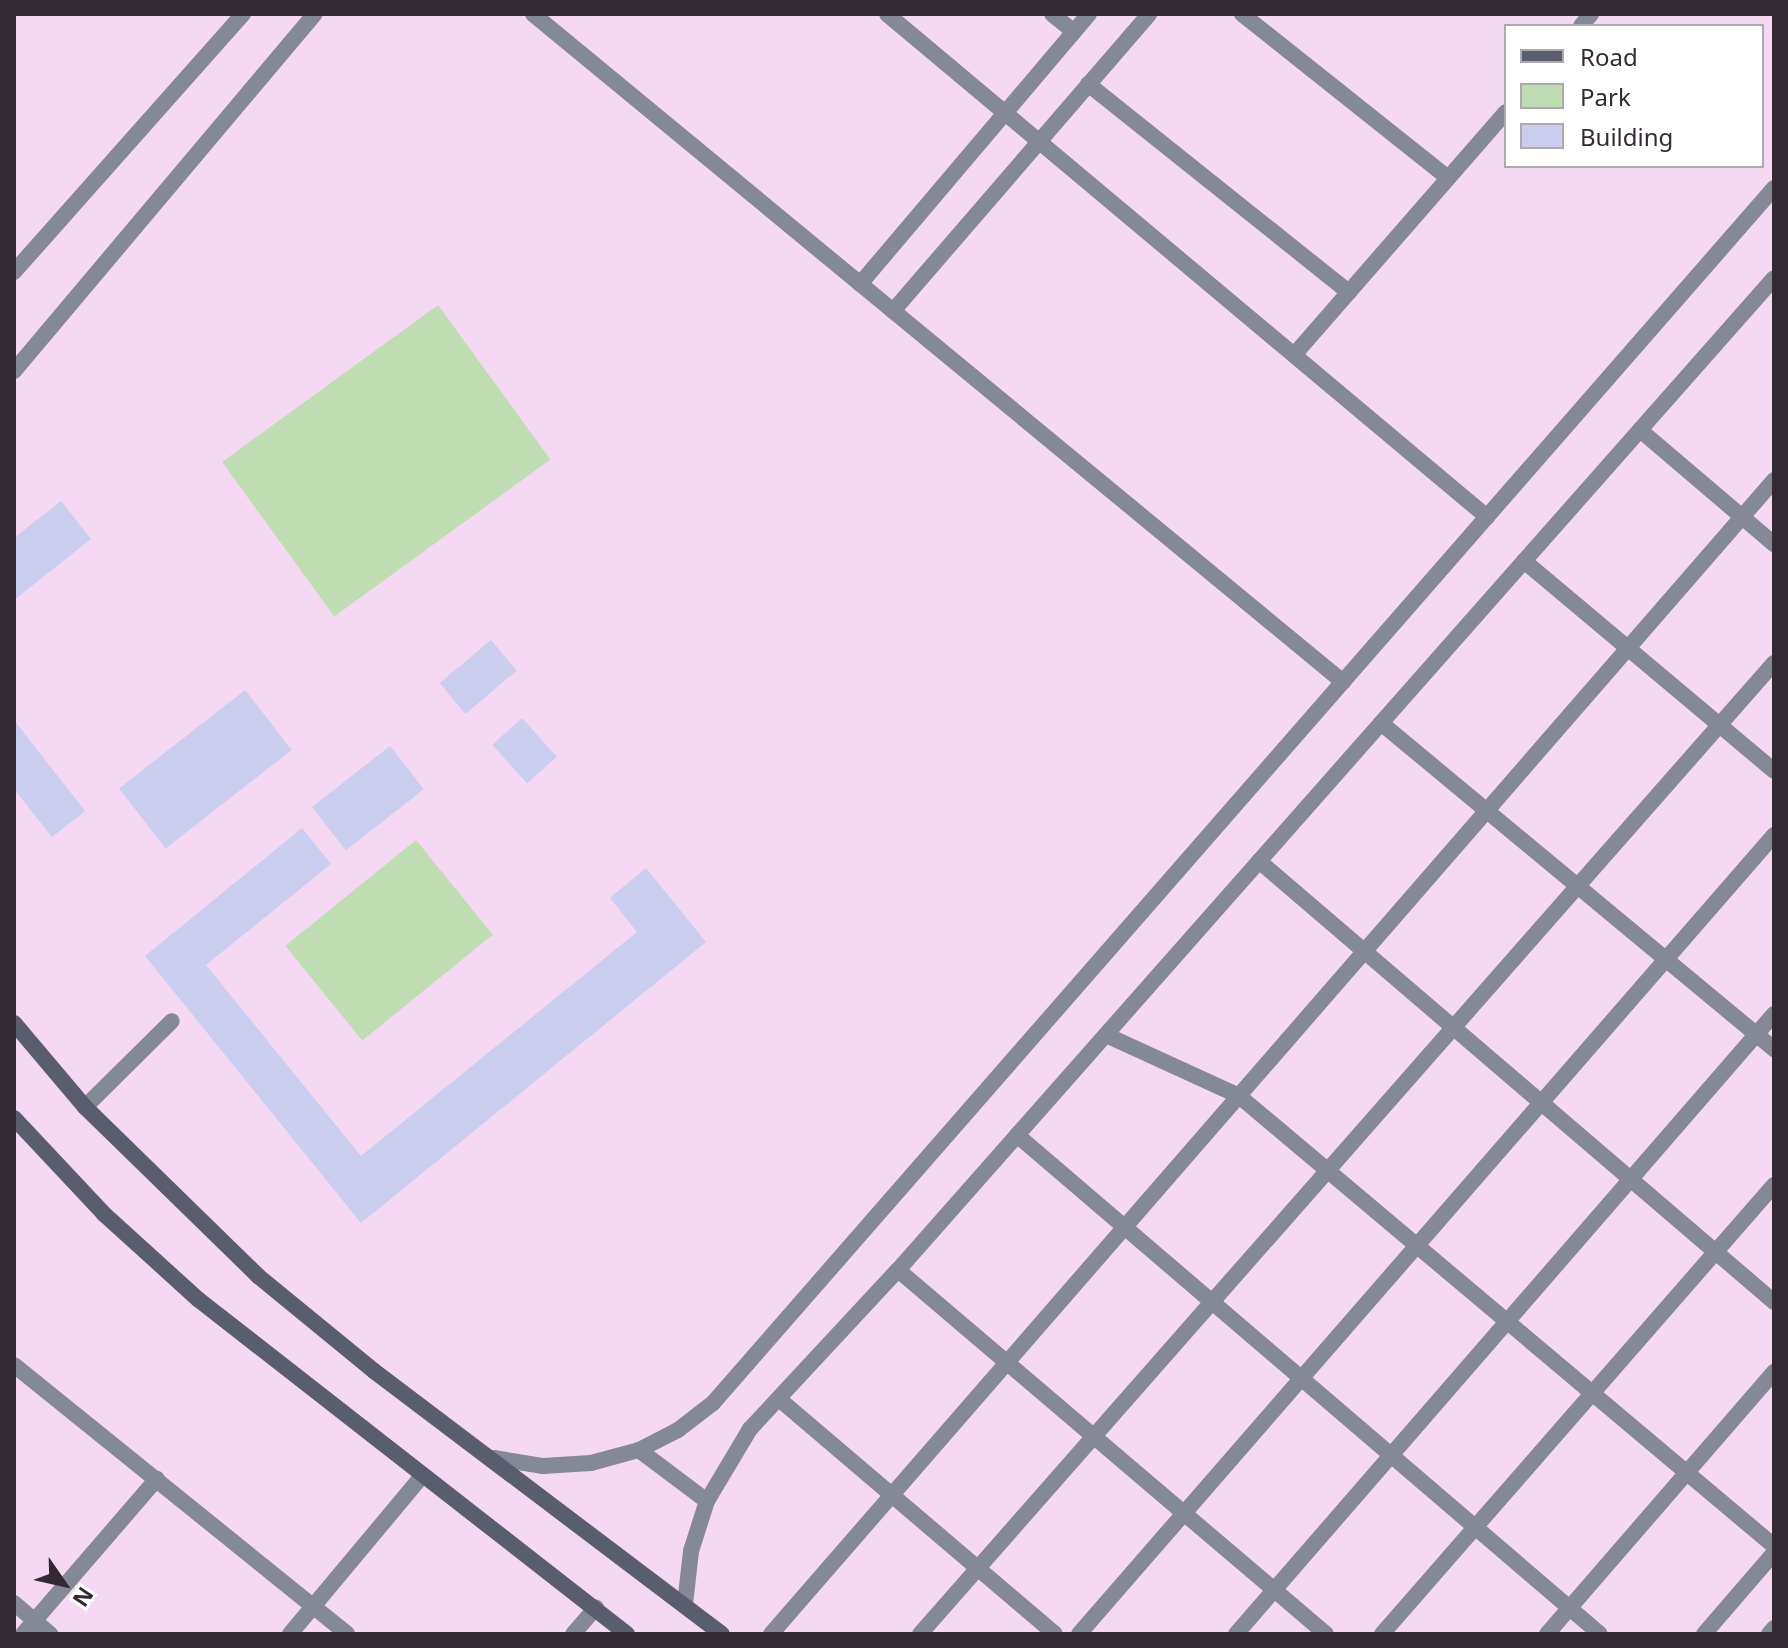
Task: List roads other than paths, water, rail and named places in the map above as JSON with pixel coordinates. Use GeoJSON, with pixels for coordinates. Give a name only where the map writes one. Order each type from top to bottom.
{"type":"FeatureCollection","features":[{"type":"Feature","properties":{"kind":"main road"},"geometry":{"type":"LineString","coordinates":[[14,1023],[85,1107],[258,1276],[374,1371],[494,1458],[722,1634]]}},
{"type":"Feature","properties":{"kind":"main road"},"geometry":{"type":"LineString","coordinates":[[14,1118],[104,1214],[199,1300],[627,1634]]}},
{"type":"Feature","properties":{"kind":"street"},"geometry":{"type":"LineString","coordinates":[[14,272],[243,14]]}},
{"type":"Feature","properties":{"kind":"street"},"geometry":{"type":"LineString","coordinates":[[14,371],[315,14]]}},
{"type":"Feature","properties":{"kind":"street"},"geometry":{"type":"LineString","coordinates":[[533,14],[1343,682]]}},
{"type":"Feature","properties":{"kind":"street"},"geometry":{"type":"LineString","coordinates":[[887,14],[1487,517]]}},
{"type":"Feature","properties":{"kind":"street"},"geometry":{"type":"LineString","coordinates":[[1052,14],[1074,32]]}},
{"type":"Feature","properties":{"kind":"street"},"geometry":{"type":"LineString","coordinates":[[860,284],[1089,14]]}},
{"type":"Feature","properties":{"kind":"street"},"geometry":{"type":"LineString","coordinates":[[893,311],[1149,14]]}},
{"type":"Feature","properties":{"kind":"street"},"geometry":{"type":"LineString","coordinates":[[1242,14],[1448,178]]}},
{"type":"Feature","properties":{"kind":"street"},"geometry":{"type":"LineString","coordinates":[[1088,84],[1349,292]]}},
{"type":"Feature","properties":{"kind":"street"},"geometry":{"type":"LineString","coordinates":[[1294,355],[1504,114]]}},
{"type":"Feature","properties":{"kind":"street"},"geometry":{"type":"LineString","coordinates":[[494,1458],[567,1465],[639,1450],[678,1430],[713,1403],[1774,188]]}},
{"type":"Feature","properties":{"kind":"street"},"geometry":{"type":"LineString","coordinates":[[685,1604],[691,1551],[707,1501],[726,1463],[779,1399],[898,1270],[1640,430],[1768,296],[1774,278]]}},
{"type":"Feature","properties":{"kind":"street"},"geometry":{"type":"LineString","coordinates":[[1640,430],[1774,544]]}},
{"type":"Feature","properties":{"kind":"street"},"geometry":{"type":"LineString","coordinates":[[771,1634],[1774,480]]}},
{"type":"Feature","properties":{"kind":"street"},"geometry":{"type":"LineString","coordinates":[[1524,561],[1774,771]]}},
{"type":"Feature","properties":{"kind":"street"},"geometry":{"type":"LineString","coordinates":[[920,1634],[1774,663]]}},
{"type":"Feature","properties":{"kind":"street"},"geometry":{"type":"LineString","coordinates":[[1381,723],[1774,1049]]}},
{"type":"Feature","properties":{"kind":"street"},"geometry":{"type":"LineString","coordinates":[[1079,1634],[1774,835]]}},
{"type":"Feature","properties":{"kind":"street"},"geometry":{"type":"LineString","coordinates":[[1259,861],[1774,1302]]}},
{"type":"Feature","properties":{"kind":"street"},"geometry":{"type":"LineString","coordinates":[[1236,1634],[1774,1014]]}},
{"type":"Feature","properties":{"kind":"street"},"geometry":{"type":"LineString","coordinates":[[85,1107],[172,1021]]}},
{"type":"Feature","properties":{"kind":"street"},"geometry":{"type":"LineString","coordinates":[[1106,1035],[1239,1096],[1774,1546]]}},
{"type":"Feature","properties":{"kind":"street"},"geometry":{"type":"LineString","coordinates":[[1017,1135],[1600,1634]]}},
{"type":"Feature","properties":{"kind":"street"},"geometry":{"type":"LineString","coordinates":[[1382,1634],[1774,1185]]}},
{"type":"Feature","properties":{"kind":"street"},"geometry":{"type":"LineString","coordinates":[[898,1270],[1326,1634]]}},
{"type":"Feature","properties":{"kind":"street"},"geometry":{"type":"LineString","coordinates":[[14,1365],[347,1634]]}},
{"type":"Feature","properties":{"kind":"street"},"geometry":{"type":"LineString","coordinates":[[1547,1634],[1774,1372]]}},
{"type":"Feature","properties":{"kind":"street"},"geometry":{"type":"LineString","coordinates":[[779,1399],[1055,1634]]}},
{"type":"Feature","properties":{"kind":"street"},"geometry":{"type":"LineString","coordinates":[[639,1450],[707,1501]]}},
{"type":"Feature","properties":{"kind":"street"},"geometry":{"type":"LineString","coordinates":[[290,1634],[422,1476]]}},
{"type":"Feature","properties":{"kind":"street"},"geometry":{"type":"LineString","coordinates":[[23,1634],[157,1479]]}},
{"type":"Feature","properties":{"kind":"street"},"geometry":{"type":"LineString","coordinates":[[1704,1634],[1774,1553]]}},
{"type":"Feature","properties":{"kind":"street"},"geometry":{"type":"LineString","coordinates":[[14,1603],[50,1634]]}},
{"type":"Feature","properties":{"kind":"street"},"geometry":{"type":"LineString","coordinates":[[573,1634],[596,1608]]}},
{"type":"Feature","properties":{"kind":"street"},"geometry":{"type":"LineString","coordinates":[[1769,1634],[1774,1628]]}}]}
